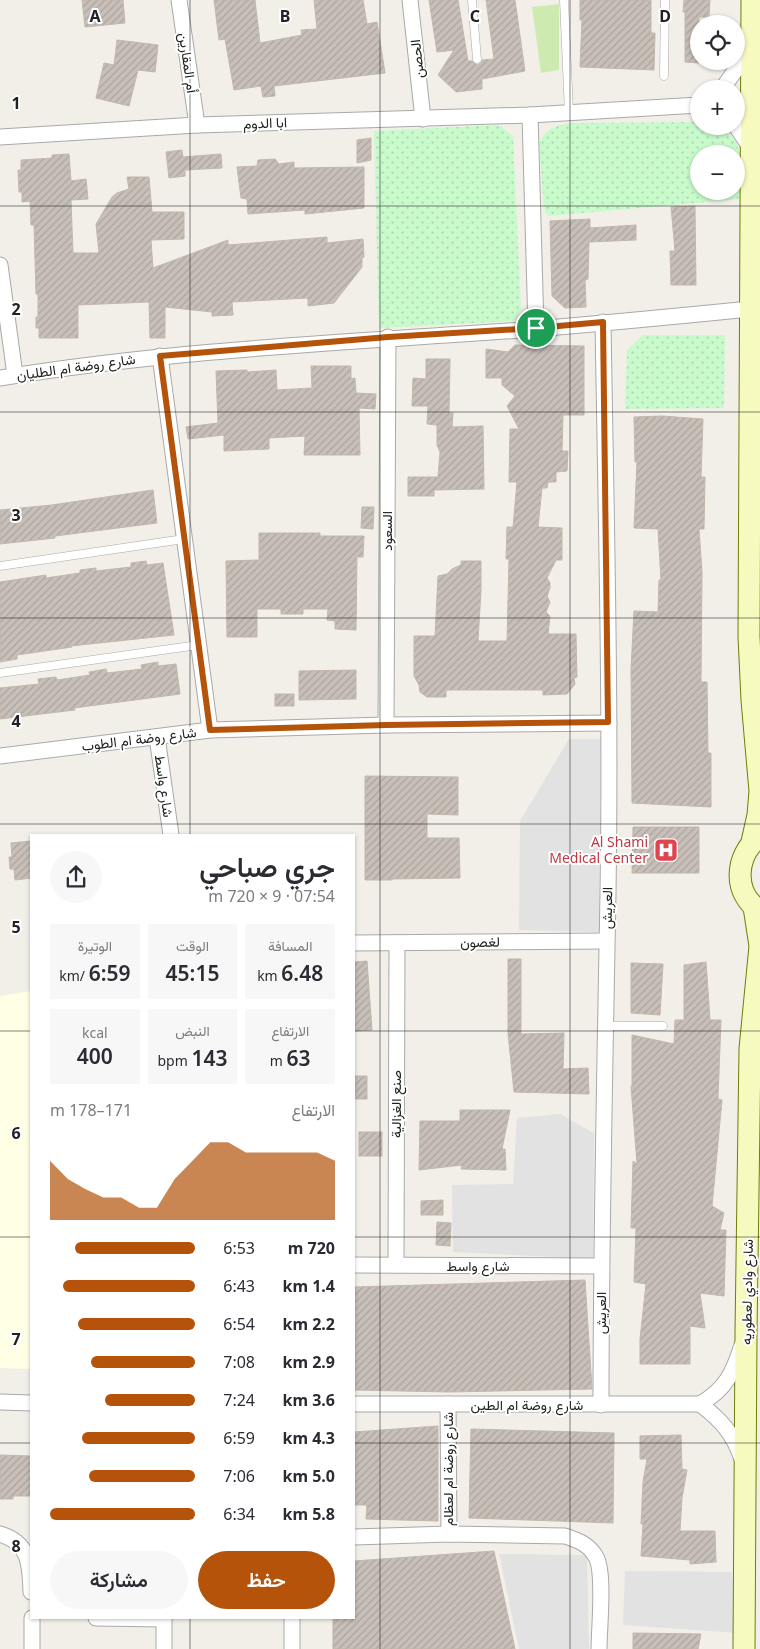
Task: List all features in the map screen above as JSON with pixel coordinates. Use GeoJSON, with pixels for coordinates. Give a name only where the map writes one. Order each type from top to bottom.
{"type":"FeatureCollection","features":[{"type":"Feature","properties":{"kind":"street","name":"أم المقارين"},"geometry":{"type":"LineString","coordinates":[[179,0],[197,125]]}},
{"type":"Feature","properties":{"kind":"street","name":"الحصن"},"geometry":{"type":"LineString","coordinates":[[410,0],[423,118]]}},
{"type":"Feature","properties":{"kind":"street"},"geometry":{"type":"LineString","coordinates":[[752,0],[750,637],[752,700],[760,791],[756,839],[744,854],[740,868],[740,882],[743,891],[757,909]]}},
{"type":"Feature","properties":{"kind":"street"},"geometry":{"type":"LineString","coordinates":[[728,80],[740,64],[752,36]]}},
{"type":"Feature","properties":{"kind":"street","name":"ابا الدوم"},"geometry":{"type":"LineString","coordinates":[[0,137],[197,125],[530,115],[690,105]]}},
{"type":"Feature","properties":{"kind":"street"},"geometry":{"type":"LineString","coordinates":[[530,115],[536,328]]}},
{"type":"Feature","properties":{"kind":"street"},"geometry":{"type":"LineString","coordinates":[[742,135],[752,151]]}},
{"type":"Feature","properties":{"kind":"street"},"geometry":{"type":"LineString","coordinates":[[0,265],[7,376]]}},
{"type":"Feature","properties":{"kind":"street","name":"شارع روضة ام الطليان"},"geometry":{"type":"LineString","coordinates":[[7,376],[160,356],[388,337],[536,328],[750,309]]}},
{"type":"Feature","properties":{"kind":"street","name":"العريش"},"geometry":{"type":"LineString","coordinates":[[601,1405],[608,722],[603,322]]}},
{"type":"Feature","properties":{"kind":"street","name":"السعود"},"geometry":{"type":"LineString","coordinates":[[386,725],[388,337]]}},
{"type":"Feature","properties":{"kind":"street"},"geometry":{"type":"LineString","coordinates":[[160,356],[210,730]]}},
{"type":"Feature","properties":{"kind":"street","name":"شارع روضة ام الطوب"},"geometry":{"type":"LineString","coordinates":[[0,756],[210,730],[608,722]]}},
{"type":"Feature","properties":{"kind":"street","name":"شارع واسط"},"geometry":{"type":"LineString","coordinates":[[157,737],[171,834]]}},
{"type":"Feature","properties":{"kind":"street","name":"شارع وادي لعطوريه"},"geometry":{"type":"LineString","coordinates":[[744,1649],[750,1048],[760,946],[757,909]]}},
{"type":"Feature","properties":{"kind":"street","name":"لغصون"},"geometry":{"type":"LineString","coordinates":[[355,943],[606,940]]}},
{"type":"Feature","properties":{"kind":"street","name":"صنع الغزالية"},"geometry":{"type":"LineString","coordinates":[[396,1265],[397,943]]}},
{"type":"Feature","properties":{"kind":"street","name":"شارع واسط"},"geometry":{"type":"LineString","coordinates":[[355,1265],[601,1266]]}},
{"type":"Feature","properties":{"kind":"street"},"geometry":{"type":"LineString","coordinates":[[745,1469],[731,1434],[718,1419],[700,1404],[718,1392],[730,1375],[746,1333]]}},
{"type":"Feature","properties":{"kind":"street"},"geometry":{"type":"LineString","coordinates":[[0,1402],[30,1403]]}},
{"type":"Feature","properties":{"kind":"street","name":"شارع روضة ام الطين"},"geometry":{"type":"LineString","coordinates":[[355,1404],[700,1404]]}},
{"type":"Feature","properties":{"kind":"street","name":"شارع روضة ام لعظام"},"geometry":{"type":"LineString","coordinates":[[448,1404],[448,1534]]}},
{"type":"Feature","properties":{"kind":"street"},"geometry":{"type":"LineString","coordinates":[[0,1534],[16,1542],[26,1552],[30,1566]]}},
{"type":"Feature","properties":{"kind":"street","name":"شارع روضة ام لعظام"},"geometry":{"type":"LineString","coordinates":[[355,1537],[448,1534],[565,1536],[578,1540],[589,1548],[597,1558],[600,1571],[599,1649]]}},
{"type":"Feature","properties":{"kind":"street"},"geometry":{"type":"LineString","coordinates":[[32,1619],[32,1649]]}},
{"type":"Feature","properties":{"kind":"street"},"geometry":{"type":"LineString","coordinates":[[164,1619],[164,1649]]}},
{"type":"Feature","properties":{"kind":"street"},"geometry":{"type":"LineString","coordinates":[[292,1619],[292,1649]]}},
{"type":"Feature","properties":{"kind":"lane"},"geometry":{"type":"LineString","coordinates":[[472,0],[477,59]]}},
{"type":"Feature","properties":{"kind":"lane"},"geometry":{"type":"LineString","coordinates":[[564,0],[569,112]]}},
{"type":"Feature","properties":{"kind":"lane"},"geometry":{"type":"LineString","coordinates":[[664,76],[665,0]]}},
{"type":"Feature","properties":{"kind":"lane"},"geometry":{"type":"LineString","coordinates":[[0,566],[184,539]]}},
{"type":"Feature","properties":{"kind":"lane"},"geometry":{"type":"LineString","coordinates":[[0,672],[198,645]]}},
{"type":"Feature","properties":{"kind":"lane"},"geometry":{"type":"LineString","coordinates":[[605,1026],[663,1026]]}},
{"type":"Feature","properties":{"kind":"shaded area"},"geometry":{"type":"Polygon","coordinates":[[[569,739],[601,739],[599,932],[519,930],[520,821],[569,739]]]}},
{"type":"Feature","properties":{"kind":"shaded area"},"geometry":{"type":"Polygon","coordinates":[[[30,991],[30,1369],[0,1368],[0,996],[30,991]]]}},
{"type":"Feature","properties":{"kind":"shaded area"},"geometry":{"type":"Polygon","coordinates":[[[560,1114],[594,1133],[593,1259],[453,1252],[452,1185],[513,1184],[517,1118],[560,1114]]]}},
{"type":"Feature","properties":{"kind":"shaded area"},"geometry":{"type":"Polygon","coordinates":[[[499,1554],[587,1555],[589,1649],[519,1649],[499,1554]]]}},
{"type":"Feature","properties":{"kind":"shaded area"},"geometry":{"type":"Polygon","coordinates":[[[625,1571],[732,1572],[738,1633],[623,1625],[625,1571]]]}},
{"type":"Feature","properties":{"kind":"green space"},"geometry":{"type":"Polygon","coordinates":[[[559,4],[559,70],[541,73],[532,7],[559,4]]]}},
{"type":"Feature","properties":{"kind":"green space"},"geometry":{"type":"Polygon","coordinates":[[[690,122],[690,135],[730,135],[735,139],[737,145],[690,145],[690,200],[731,200],[548,216],[544,209],[539,143],[548,130],[571,123],[690,122]]]}},
{"type":"Feature","properties":{"kind":"green space"},"geometry":{"type":"Polygon","coordinates":[[[499,125],[513,136],[521,309],[515,321],[379,328],[374,131],[499,125]]]}},
{"type":"Feature","properties":{"kind":"green space"},"geometry":{"type":"Polygon","coordinates":[[[643,335],[725,335],[724,408],[625,409],[627,350],[643,335]]]}},
{"type":"Feature","properties":{"kind":"building"},"geometry":{"type":"Polygon","coordinates":[[[82,0],[123,0],[125,23],[85,27],[82,0]]]}},
{"type":"Feature","properties":{"kind":"building"},"geometry":{"type":"Polygon","coordinates":[[[214,0],[255,0],[260,43],[302,35],[301,30],[317,29],[314,0],[363,0],[367,24],[377,22],[385,73],[274,86],[275,96],[263,97],[261,86],[234,90],[225,39],[219,40],[214,0]]]}},
{"type":"Feature","properties":{"kind":"building"},"geometry":{"type":"Polygon","coordinates":[[[429,0],[458,0],[468,61],[472,61],[477,65],[482,60],[494,59],[486,0],[515,0],[525,71],[482,79],[482,89],[456,92],[438,75],[454,50],[437,52],[429,0]]]}},
{"type":"Feature","properties":{"kind":"building"},"geometry":{"type":"Polygon","coordinates":[[[580,0],[651,0],[651,33],[655,33],[654,70],[580,67],[582,20],[580,20],[580,0]]]}},
{"type":"Feature","properties":{"kind":"building"},"geometry":{"type":"Polygon","coordinates":[[[684,0],[710,0],[709,15],[690,15],[690,62],[685,62],[685,12],[683,12],[684,0]]]}},
{"type":"Feature","properties":{"kind":"building"},"geometry":{"type":"Polygon","coordinates":[[[117,40],[158,45],[155,72],[138,70],[129,106],[96,98],[104,63],[114,65],[117,40]]]}},
{"type":"Feature","properties":{"kind":"building"},"geometry":{"type":"Polygon","coordinates":[[[371,138],[371,160],[357,163],[357,140],[371,138]]]}},
{"type":"Feature","properties":{"kind":"building"},"geometry":{"type":"Polygon","coordinates":[[[182,150],[183,157],[221,154],[222,168],[185,170],[185,176],[169,178],[166,152],[182,150]]]}},
{"type":"Feature","properties":{"kind":"building"},"geometry":{"type":"Polygon","coordinates":[[[69,154],[71,181],[86,179],[88,199],[71,200],[73,253],[99,253],[96,224],[112,197],[129,189],[127,177],[149,177],[152,212],[184,212],[184,239],[151,240],[153,268],[228,240],[228,245],[327,237],[327,243],[363,239],[364,257],[362,258],[362,267],[334,303],[308,306],[308,298],[232,302],[233,315],[212,316],[212,312],[165,307],[165,338],[150,338],[149,302],[78,305],[78,338],[39,338],[39,328],[36,328],[38,294],[36,294],[34,225],[31,225],[30,201],[22,202],[22,192],[19,192],[18,170],[21,170],[21,160],[52,158],[52,155],[69,154]]]}},
{"type":"Feature","properties":{"kind":"building"},"geometry":{"type":"Polygon","coordinates":[[[275,159],[279,164],[294,162],[294,168],[364,167],[364,208],[305,214],[305,210],[248,214],[247,199],[241,198],[237,167],[257,166],[258,160],[275,159]]]}},
{"type":"Feature","properties":{"kind":"building"},"geometry":{"type":"Polygon","coordinates":[[[695,206],[696,285],[671,285],[670,251],[675,251],[671,207],[695,206]]]}},
{"type":"Feature","properties":{"kind":"building"},"geometry":{"type":"Polygon","coordinates":[[[590,219],[590,228],[636,225],[636,240],[589,242],[588,279],[585,280],[586,307],[565,308],[552,296],[550,221],[590,219]]]}},
{"type":"Feature","properties":{"kind":"building"},"geometry":{"type":"Polygon","coordinates":[[[515,345],[584,346],[584,415],[563,415],[562,451],[568,451],[567,471],[556,472],[556,482],[548,482],[547,488],[542,488],[538,527],[562,528],[562,560],[556,560],[547,578],[550,583],[547,596],[550,602],[546,612],[550,616],[548,634],[576,634],[577,677],[574,678],[575,684],[567,694],[543,695],[543,690],[446,690],[446,697],[427,697],[420,692],[419,685],[414,676],[414,636],[435,636],[438,576],[447,574],[452,569],[461,565],[461,561],[481,561],[478,641],[507,641],[509,559],[506,559],[507,527],[513,527],[517,482],[509,482],[510,429],[519,429],[507,406],[515,396],[502,385],[502,378],[486,378],[486,349],[508,352],[515,345]]]}},
{"type":"Feature","properties":{"kind":"building"},"geometry":{"type":"Polygon","coordinates":[[[426,359],[450,359],[449,413],[453,413],[452,427],[483,426],[484,489],[434,490],[434,496],[408,496],[408,477],[438,477],[440,452],[437,445],[437,425],[427,424],[428,406],[412,406],[413,378],[426,379],[426,359]]]}},
{"type":"Feature","properties":{"kind":"building"},"geometry":{"type":"Polygon","coordinates":[[[311,366],[351,366],[351,379],[355,378],[356,393],[376,394],[375,409],[359,408],[360,455],[304,455],[305,436],[269,438],[269,449],[224,451],[224,435],[188,439],[186,427],[218,423],[216,371],[247,370],[247,372],[276,370],[277,390],[312,388],[311,366]]]}},
{"type":"Feature","properties":{"kind":"building"},"geometry":{"type":"Polygon","coordinates":[[[662,416],[703,419],[701,477],[705,477],[704,529],[699,529],[702,572],[701,682],[707,682],[708,753],[711,753],[711,807],[632,803],[631,669],[634,611],[658,612],[659,580],[661,580],[658,529],[634,528],[637,462],[635,462],[634,417],[662,416]]]}},
{"type":"Feature","properties":{"kind":"building"},"geometry":{"type":"Polygon","coordinates":[[[153,490],[157,523],[0,544],[0,510],[52,505],[153,490]]]}},
{"type":"Feature","properties":{"kind":"building"},"geometry":{"type":"Polygon","coordinates":[[[362,507],[374,507],[373,529],[361,528],[362,507]]]}},
{"type":"Feature","properties":{"kind":"building"},"geometry":{"type":"Polygon","coordinates":[[[259,533],[320,533],[320,536],[364,536],[363,557],[357,557],[356,630],[335,629],[335,621],[327,620],[328,609],[303,609],[303,614],[281,614],[281,609],[257,609],[257,637],[227,637],[226,561],[259,560],[259,533]]]}},
{"type":"Feature","properties":{"kind":"building"},"geometry":{"type":"Polygon","coordinates":[[[146,561],[147,565],[163,563],[174,635],[71,646],[17,655],[17,659],[0,662],[0,582],[46,575],[46,578],[80,573],[80,570],[96,568],[96,571],[131,567],[131,563],[146,561]]]}},
{"type":"Feature","properties":{"kind":"building"},"geometry":{"type":"Polygon","coordinates":[[[158,662],[158,666],[176,664],[180,694],[0,719],[0,688],[39,684],[38,679],[56,677],[57,680],[90,675],[89,672],[106,669],[107,673],[142,669],[141,665],[158,662]]]}},
{"type":"Feature","properties":{"kind":"building"},"geometry":{"type":"Polygon","coordinates":[[[356,670],[356,699],[299,700],[299,671],[356,670]]]}},
{"type":"Feature","properties":{"kind":"building"},"geometry":{"type":"Polygon","coordinates":[[[275,694],[294,694],[294,706],[275,706],[275,694]]]}},
{"type":"Feature","properties":{"kind":"building"},"geometry":{"type":"Polygon","coordinates":[[[365,776],[458,777],[458,815],[427,814],[427,838],[459,838],[460,878],[365,880],[365,776]]]}},
{"type":"Feature","properties":{"kind":"building","name":"Al Shami Medical Center"},"geometry":{"type":"Polygon","coordinates":[[[633,827],[699,827],[699,873],[632,873],[633,827]]]}},
{"type":"Feature","properties":{"kind":"building"},"geometry":{"type":"Polygon","coordinates":[[[30,841],[30,878],[15,880],[14,869],[10,869],[9,857],[12,857],[11,843],[30,841]]]}},
{"type":"Feature","properties":{"kind":"building"},"geometry":{"type":"Polygon","coordinates":[[[508,959],[521,959],[521,1034],[564,1033],[563,1069],[588,1068],[589,1094],[514,1092],[508,1033],[508,959]]]}},
{"type":"Feature","properties":{"kind":"building"},"geometry":{"type":"Polygon","coordinates":[[[367,961],[372,1030],[355,1031],[355,962],[367,961]]]}},
{"type":"Feature","properties":{"kind":"building"},"geometry":{"type":"Polygon","coordinates":[[[706,962],[710,1020],[721,1020],[718,1099],[722,1100],[712,1206],[724,1213],[720,1230],[726,1230],[724,1296],[700,1293],[705,1328],[690,1326],[690,1364],[640,1364],[640,1339],[646,1284],[634,1282],[636,1228],[631,1228],[633,1161],[637,1164],[631,1086],[632,1035],[674,1044],[675,1020],[684,1020],[684,965],[706,962]]]}},
{"type":"Feature","properties":{"kind":"building"},"geometry":{"type":"Polygon","coordinates":[[[631,963],[663,964],[660,1015],[631,1013],[631,963]]]}},
{"type":"Feature","properties":{"kind":"building"},"geometry":{"type":"Polygon","coordinates":[[[355,1076],[367,1076],[367,1099],[355,1099],[355,1076]]]}},
{"type":"Feature","properties":{"kind":"building"},"geometry":{"type":"Polygon","coordinates":[[[460,1110],[510,1110],[502,1149],[505,1149],[506,1170],[461,1169],[462,1165],[419,1170],[420,1121],[460,1121],[460,1110]]]}},
{"type":"Feature","properties":{"kind":"building"},"geometry":{"type":"Polygon","coordinates":[[[359,1132],[382,1132],[382,1156],[359,1156],[359,1132]]]}},
{"type":"Feature","properties":{"kind":"building"},"geometry":{"type":"Polygon","coordinates":[[[443,1200],[443,1215],[421,1215],[421,1201],[443,1200]]]}},
{"type":"Feature","properties":{"kind":"building"},"geometry":{"type":"Polygon","coordinates":[[[437,1222],[451,1223],[450,1246],[436,1245],[437,1222]]]}},
{"type":"Feature","properties":{"kind":"building"},"geometry":{"type":"Polygon","coordinates":[[[585,1280],[592,1389],[450,1392],[355,1390],[355,1287],[585,1280]]]}},
{"type":"Feature","properties":{"kind":"building"},"geometry":{"type":"Polygon","coordinates":[[[438,1426],[438,1521],[366,1519],[367,1505],[355,1505],[355,1432],[438,1426]]]}},
{"type":"Feature","properties":{"kind":"building"},"geometry":{"type":"Polygon","coordinates":[[[471,1429],[614,1433],[613,1523],[469,1518],[471,1429]]]}},
{"type":"Feature","properties":{"kind":"building"},"geometry":{"type":"Polygon","coordinates":[[[681,1435],[682,1469],[687,1470],[682,1498],[680,1531],[715,1531],[716,1562],[690,1564],[690,1560],[641,1556],[643,1482],[647,1459],[640,1459],[640,1436],[681,1435]]]}},
{"type":"Feature","properties":{"kind":"building"},"geometry":{"type":"Polygon","coordinates":[[[0,1455],[30,1456],[30,1496],[13,1496],[13,1499],[0,1499],[0,1455]]]}},
{"type":"Feature","properties":{"kind":"building"},"geometry":{"type":"Polygon","coordinates":[[[494,1551],[515,1649],[333,1649],[333,1619],[355,1619],[355,1561],[494,1551]]]}},
{"type":"Feature","properties":{"kind":"building"},"geometry":{"type":"Polygon","coordinates":[[[633,1633],[701,1634],[698,1649],[633,1649],[633,1633]]]}},
{"type":"Feature","properties":{"kind":"place","name":"Al Shami Medical Center"},"geometry":{"type":"Point","coordinates":[666,850]}},
{"type":"Feature","properties":{"kind":"route"},"geometry":{"type":"LineString","coordinates":[[603,322],[608,722],[210,730],[160,356],[388,337],[536,328],[603,322]]}}]}
